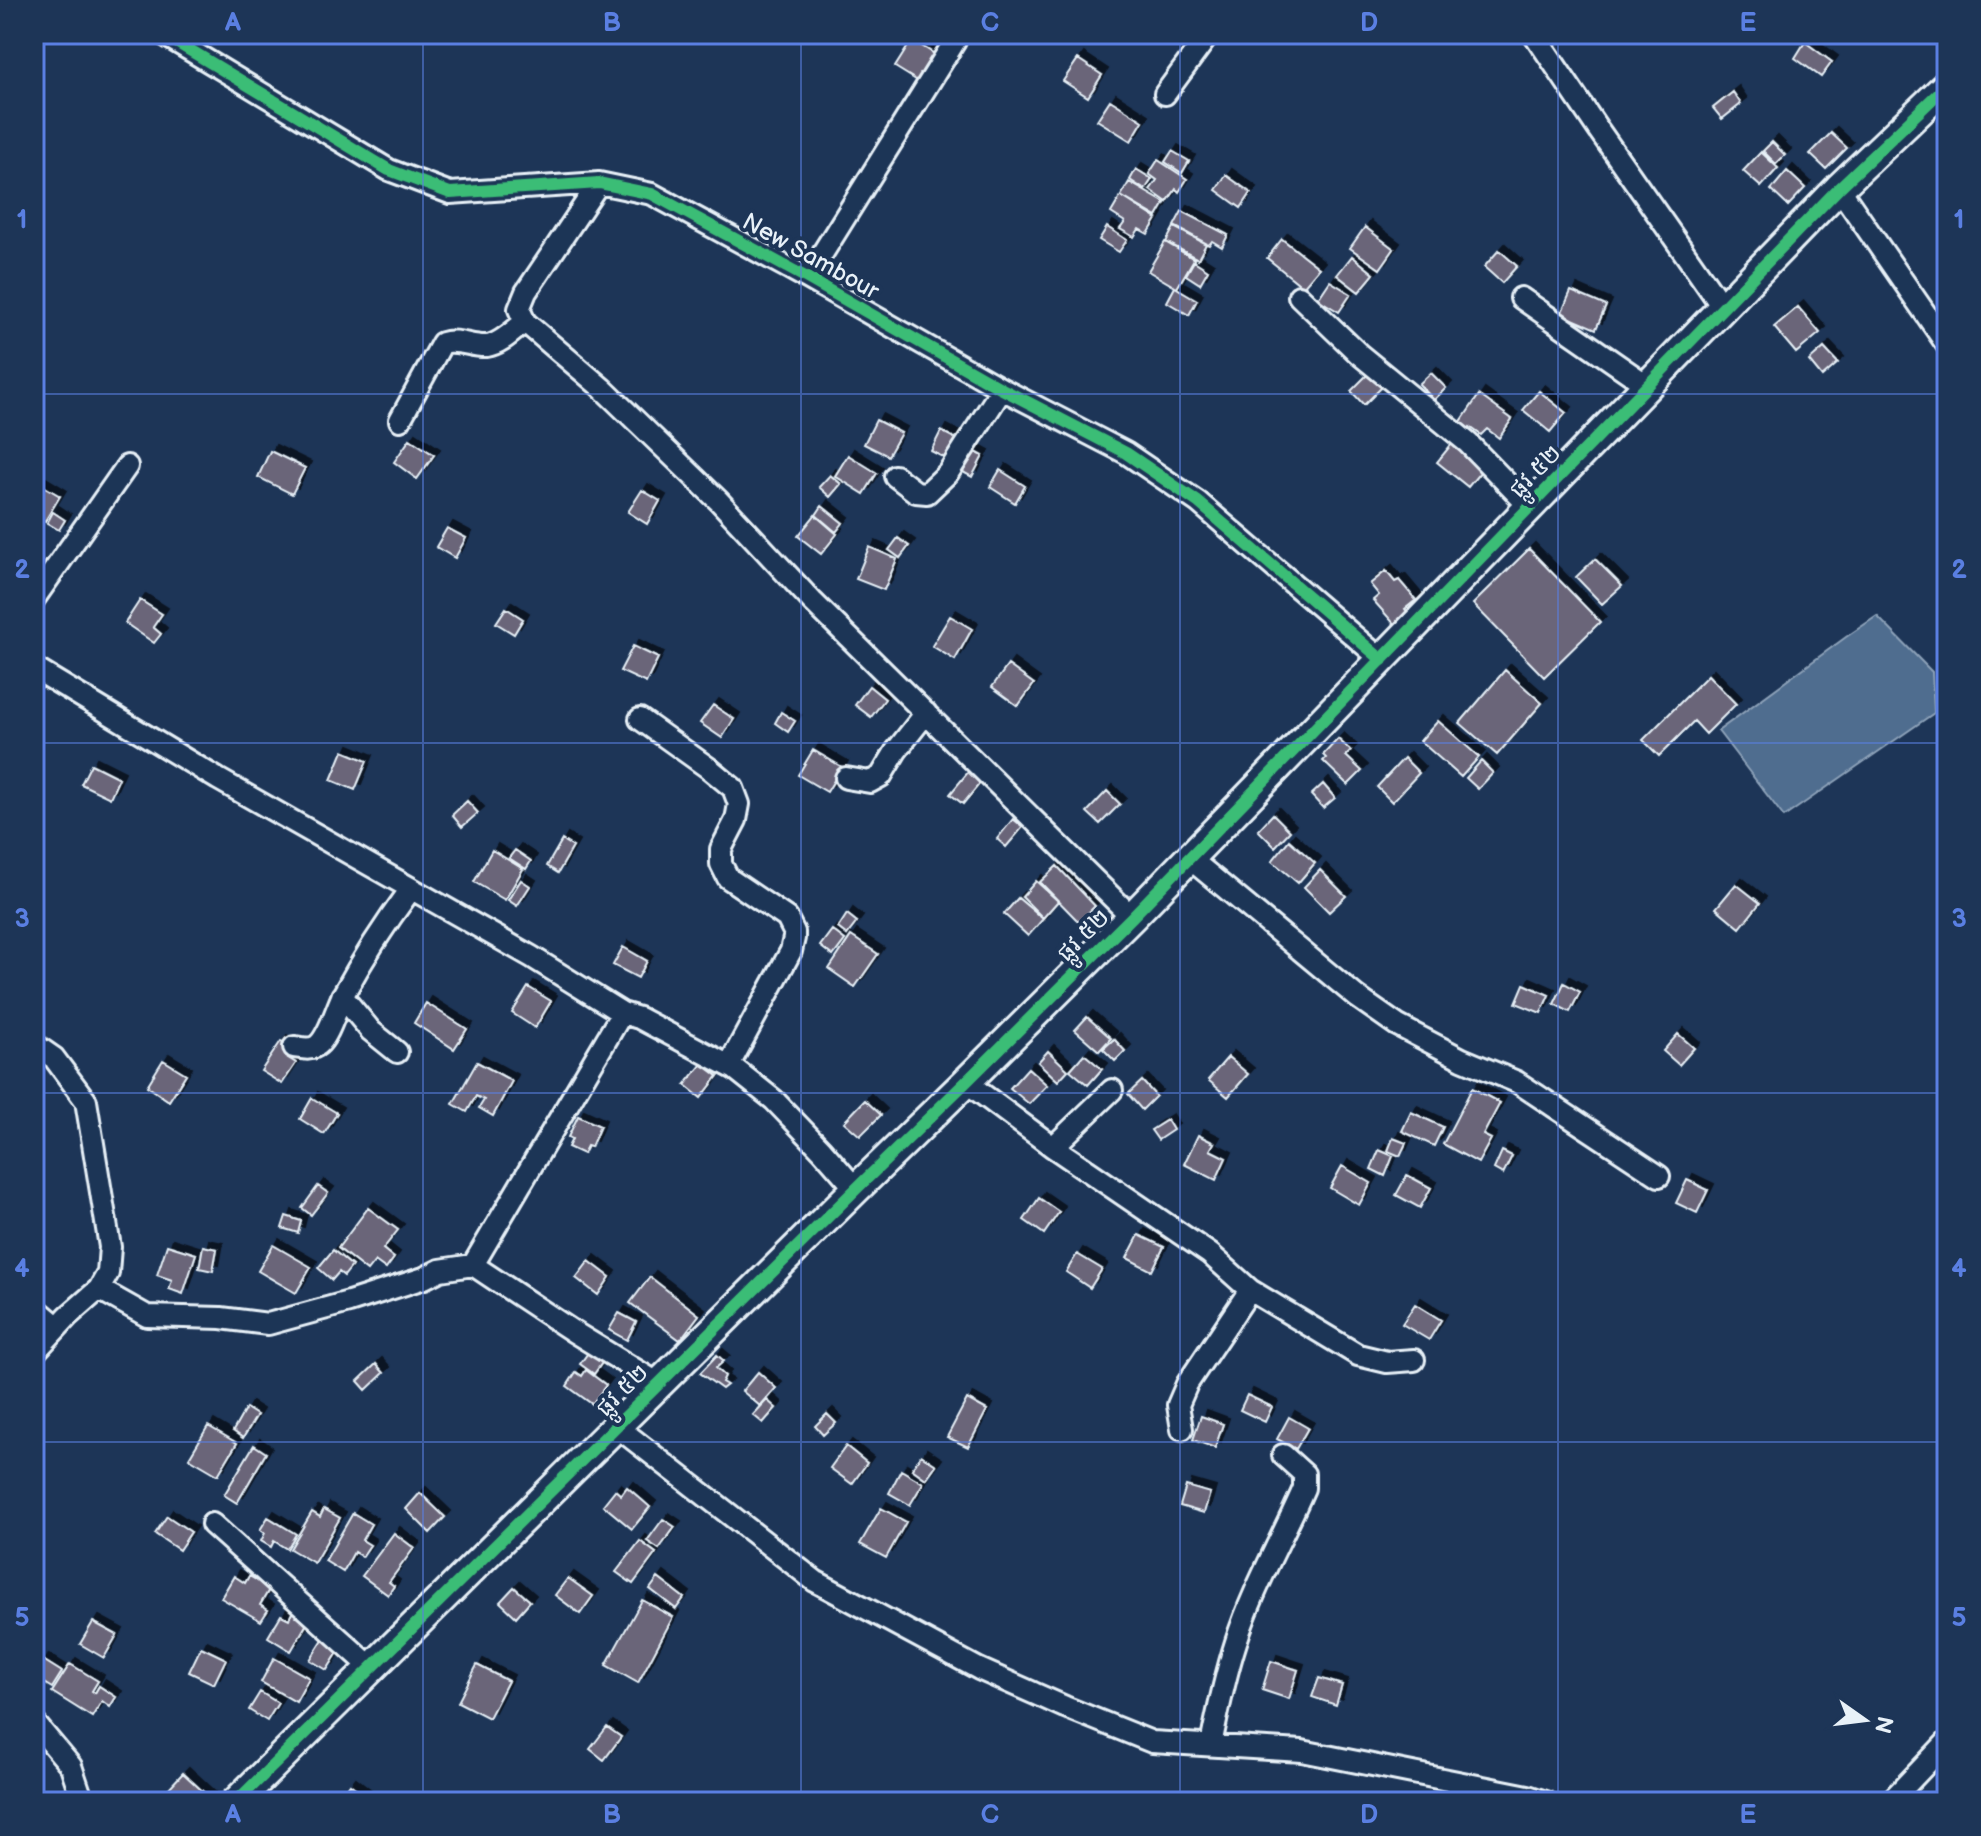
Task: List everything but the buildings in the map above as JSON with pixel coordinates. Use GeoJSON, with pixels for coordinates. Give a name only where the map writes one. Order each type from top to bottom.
{"type":"FeatureCollection","features":[{"type":"Feature","properties":{"kind":"street","name":"New Sambour"},"geometry":{"type":"LineString","coordinates":[[163,34],[389,170],[450,193],[599,183],[652,194],[1002,389],[1126,453],[1198,502],[1382,660]]}},
{"type":"Feature","properties":{"kind":"street"},"geometry":{"type":"LineString","coordinates":[[1165,94],[1209,34]]}},
{"type":"Feature","properties":{"kind":"street"},"geometry":{"type":"LineString","coordinates":[[1534,34],[1723,308]]}},
{"type":"Feature","properties":{"kind":"street"},"geometry":{"type":"LineString","coordinates":[[807,278],[955,41]]}},
{"type":"Feature","properties":{"kind":"street","name":"ផ្លូវ ៥២"},"geometry":{"type":"LineString","coordinates":[[236,1802],[1132,917],[1839,188],[1947,85]]}},
{"type":"Feature","properties":{"kind":"street"},"geometry":{"type":"LineString","coordinates":[[599,183],[526,292],[519,309],[525,322],[602,388],[719,501],[812,601],[1132,917]]}},
{"type":"Feature","properties":{"kind":"street"},"geometry":{"type":"LineString","coordinates":[[1839,188],[1947,345]]}},
{"type":"Feature","properties":{"kind":"street"},"geometry":{"type":"LineString","coordinates":[[1299,296],[1359,354],[1468,443],[1530,507]]}},
{"type":"Feature","properties":{"kind":"street"},"geometry":{"type":"LineString","coordinates":[[1521,298],[1648,386]]}},
{"type":"Feature","properties":{"kind":"street"},"geometry":{"type":"LineString","coordinates":[[400,420],[442,343],[451,340],[485,346],[497,343],[525,322]]}},
{"type":"Feature","properties":{"kind":"street"},"geometry":{"type":"LineString","coordinates":[[895,476],[916,492],[927,493],[948,473],[1002,389]]}},
{"type":"Feature","properties":{"kind":"street"},"geometry":{"type":"LineString","coordinates":[[34,599],[127,466]]}},
{"type":"Feature","properties":{"kind":"street"},"geometry":{"type":"LineString","coordinates":[[34,668],[218,779],[532,957],[622,1013],[639,1018],[729,1065],[774,1100],[856,1189]]}},
{"type":"Feature","properties":{"kind":"street"},"geometry":{"type":"LineString","coordinates":[[846,778],[870,782],[881,776],[926,713]]}},
{"type":"Feature","properties":{"kind":"street"},"geometry":{"type":"LineString","coordinates":[[640,719],[733,788],[739,804],[736,820],[721,849],[721,864],[728,878],[787,918],[794,932],[791,951],[729,1065]]}},
{"type":"Feature","properties":{"kind":"street"},"geometry":{"type":"LineString","coordinates":[[1188,857],[1357,997],[1397,1025],[1462,1059],[1517,1082],[1659,1176]]}},
{"type":"Feature","properties":{"kind":"street"},"geometry":{"type":"LineString","coordinates":[[294,1047],[310,1049],[323,1038],[342,996],[411,889]]}},
{"type":"Feature","properties":{"kind":"street"},"geometry":{"type":"LineString","coordinates":[[342,996],[371,1031],[397,1052]]}},
{"type":"Feature","properties":{"kind":"street"},"geometry":{"type":"LineString","coordinates":[[473,1265],[622,1013]]}},
{"type":"Feature","properties":{"kind":"street"},"geometry":{"type":"LineString","coordinates":[[34,1044],[54,1058],[86,1101],[110,1247],[108,1273],[99,1289],[34,1353]]}},
{"type":"Feature","properties":{"kind":"street"},"geometry":{"type":"LineString","coordinates":[[966,1082],[1053,1147],[1210,1254],[1250,1290],[1358,1355],[1387,1362],[1414,1360]]}},
{"type":"Feature","properties":{"kind":"street"},"geometry":{"type":"LineString","coordinates":[[1053,1147],[1112,1090]]}},
{"type":"Feature","properties":{"kind":"street"},"geometry":{"type":"LineString","coordinates":[[99,1289],[147,1316],[221,1318],[268,1324],[349,1302],[440,1270],[473,1265],[659,1384]]}},
{"type":"Feature","properties":{"kind":"street"},"geometry":{"type":"LineString","coordinates":[[1182,1429],[1178,1405],[1187,1384],[1250,1290]]}},
{"type":"Feature","properties":{"kind":"street"},"geometry":{"type":"LineString","coordinates":[[34,1307],[58,1327]]}},
{"type":"Feature","properties":{"kind":"street"},"geometry":{"type":"LineString","coordinates":[[616,1426],[815,1581],[979,1669],[1152,1742],[1302,1751],[1531,1800]]}},
{"type":"Feature","properties":{"kind":"street"},"geometry":{"type":"LineString","coordinates":[[1211,1745],[1237,1640],[1304,1488],[1304,1474],[1283,1455]]}},
{"type":"Feature","properties":{"kind":"street"},"geometry":{"type":"LineString","coordinates":[[212,1524],[372,1668]]}},
{"type":"Feature","properties":{"kind":"street"},"geometry":{"type":"LineString","coordinates":[[34,1722],[71,1766],[83,1802]]}},
{"type":"Feature","properties":{"kind":"street"},"geometry":{"type":"LineString","coordinates":[[1890,1802],[1947,1742]]}},
{"type":"Feature","properties":{"kind":"water"},"geometry":{"type":"Polygon","coordinates":[[[1877,616],[1932,672],[1934,713],[1784,817],[1718,731],[1877,616]]]}},
{"type":"Feature","properties":{"kind":"cycle path"},"geometry":{"type":"LineString","coordinates":[[163,34],[389,170],[450,193],[599,183],[652,194],[1002,389],[1126,453],[1198,502],[1382,660]]}},
{"type":"Feature","properties":{"kind":"cycle path"},"geometry":{"type":"LineString","coordinates":[[236,1802],[1132,917],[1839,188],[1947,85]]}}]}
